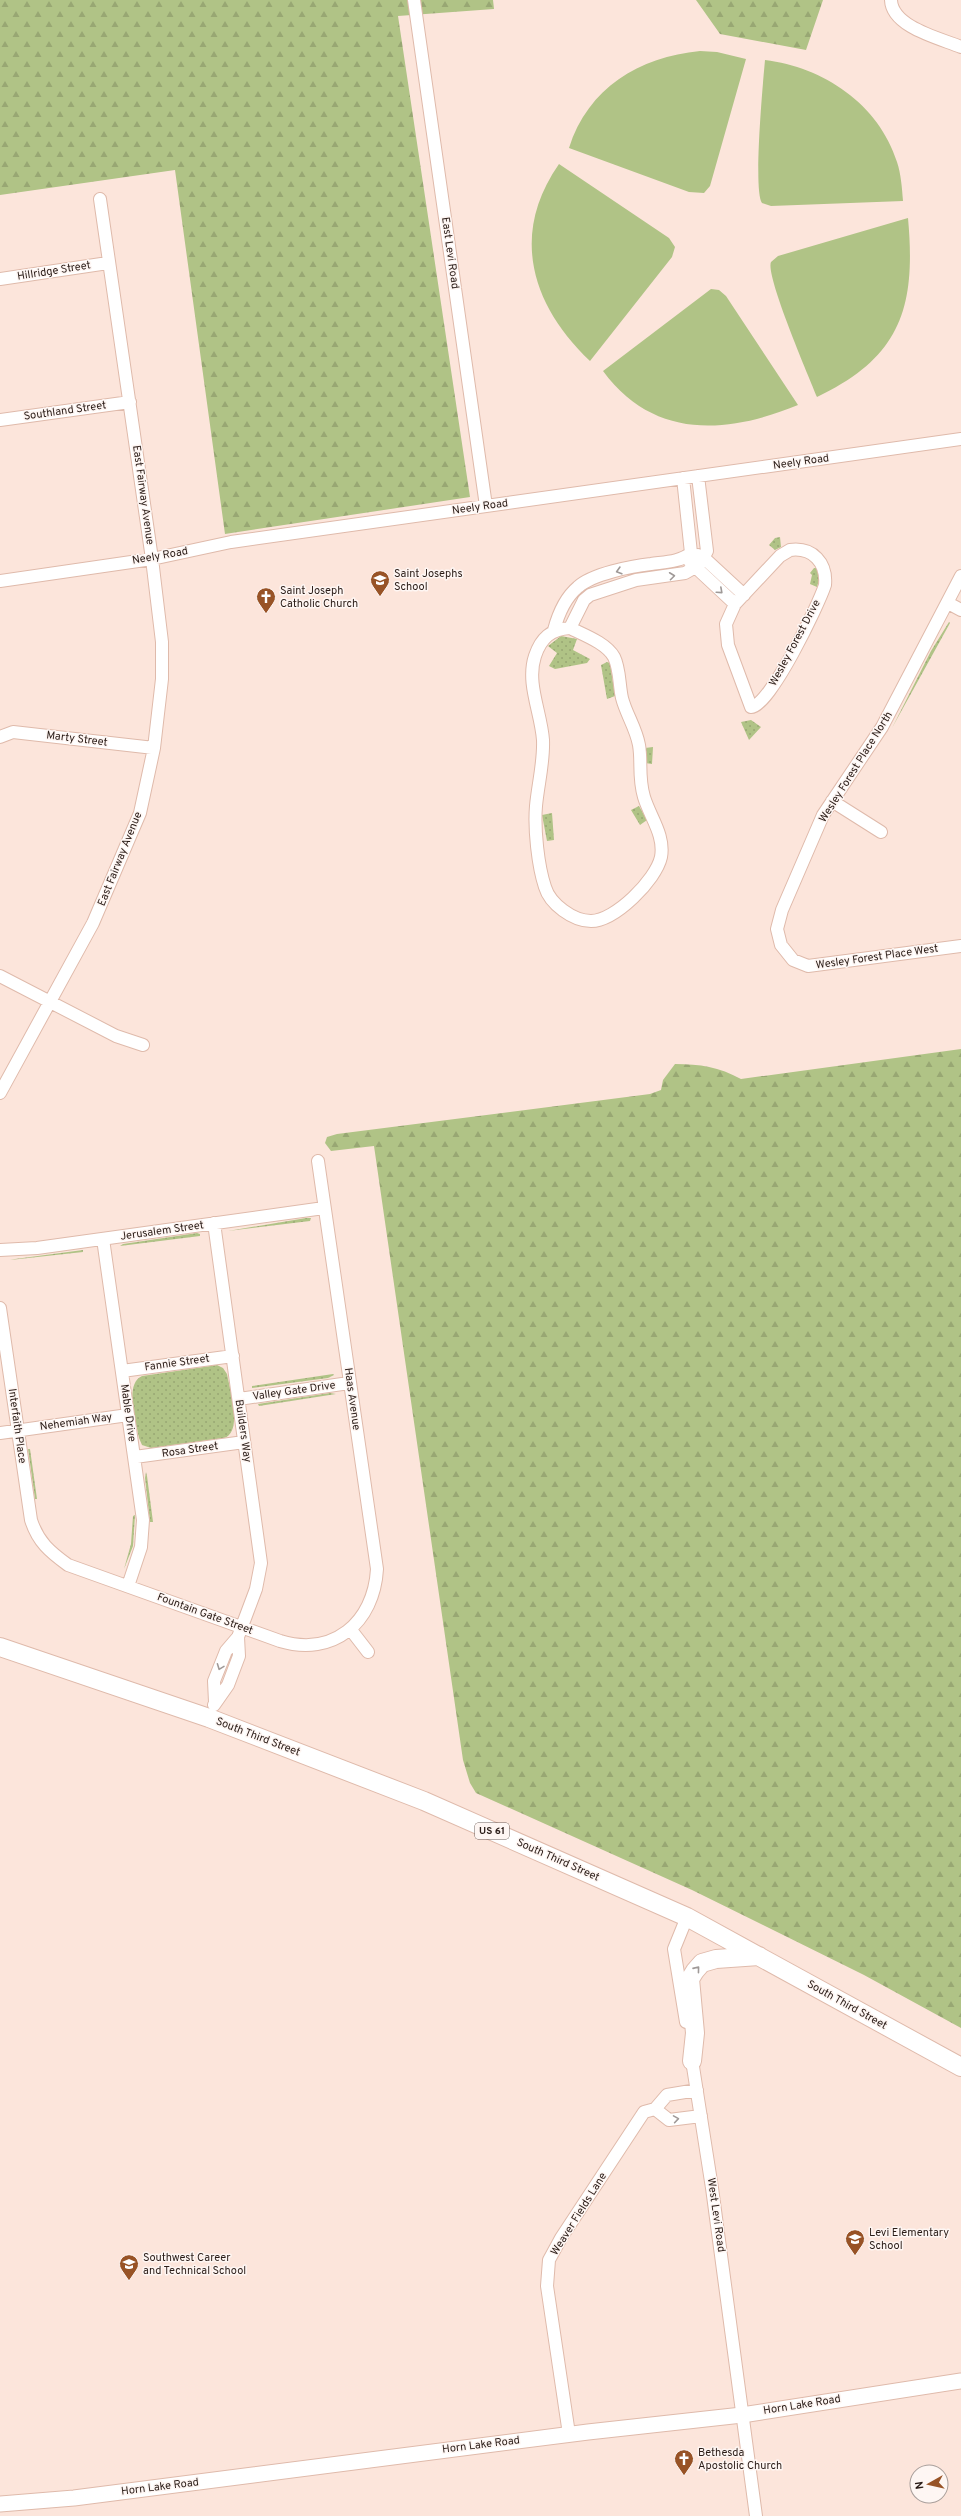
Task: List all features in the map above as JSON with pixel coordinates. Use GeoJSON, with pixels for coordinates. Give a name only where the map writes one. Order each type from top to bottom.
{"type":"FeatureCollection","features":[{"type":"Feature","properties":{"kind":"highway","name":"South Third Street"},"geometry":{"type":"LineString","coordinates":[[0,1647],[212,1710],[424,1801],[687,1917],[961,2067]]}},
{"type":"Feature","properties":{"kind":"highway"},"geometry":{"type":"LineString","coordinates":[[692,2061],[695,2034],[690,1979],[695,1971],[702,1963],[716,1960],[759,1956]]}},
{"type":"Feature","properties":{"kind":"main road","name":"Horn Lake Road"},"geometry":{"type":"LineString","coordinates":[[0,2504],[90,2496],[569,2434],[742,2415],[961,2381]]}},
{"type":"Feature","properties":{"kind":"street","name":"East Levi Road"},"geometry":{"type":"LineString","coordinates":[[414,0],[486,506]]}},
{"type":"Feature","properties":{"kind":"street"},"geometry":{"type":"LineString","coordinates":[[891,0],[894,14],[902,23],[961,47]]}},
{"type":"Feature","properties":{"kind":"street","name":"East Fairway Avenue"},"geometry":{"type":"LineString","coordinates":[[0,1093],[93,923],[124,854],[140,813],[154,748],[162,679],[162,642],[152,559],[130,402],[108,263],[100,199]]}},
{"type":"Feature","properties":{"kind":"street","name":"Hillridge Street"},"geometry":{"type":"LineString","coordinates":[[0,279],[108,263]]}},
{"type":"Feature","properties":{"kind":"street","name":"Southland Street"},"geometry":{"type":"LineString","coordinates":[[0,420],[130,402]]}},
{"type":"Feature","properties":{"kind":"street","name":"Neely Road"},"geometry":{"type":"LineString","coordinates":[[0,581],[152,559],[231,542],[961,439]]}},
{"type":"Feature","properties":{"kind":"street"},"geometry":{"type":"LineString","coordinates":[[570,628],[584,600],[590,595],[648,578],[679,575],[696,568],[704,558],[707,551],[698,476]]}},
{"type":"Feature","properties":{"kind":"street"},"geometry":{"type":"LineString","coordinates":[[683,478],[690,531],[688,555],[696,568],[735,604]]}},
{"type":"Feature","properties":{"kind":"street"},"geometry":{"type":"LineString","coordinates":[[690,531],[704,529]]}},
{"type":"Feature","properties":{"kind":"street","name":"Wesley Forest Drive"},"geometry":{"type":"LineString","coordinates":[[790,550],[806,551],[824,565],[826,577],[823,590],[806,626],[779,678],[760,704],[754,707],[750,706],[728,644],[726,624],[735,604],[780,556],[790,550]]}},
{"type":"Feature","properties":{"kind":"street"},"geometry":{"type":"LineString","coordinates":[[554,630],[561,612],[578,586],[586,581],[646,564],[688,555],[704,558],[744,595]]}},
{"type":"Feature","properties":{"kind":"street"},"geometry":{"type":"LineString","coordinates":[[646,564],[648,578]]}},
{"type":"Feature","properties":{"kind":"street","name":"Wesley Forest Place North"},"geometry":{"type":"LineString","coordinates":[[793,960],[781,945],[778,923],[807,850],[832,801],[882,727],[961,576]]}},
{"type":"Feature","properties":{"kind":"street"},"geometry":{"type":"LineString","coordinates":[[948,603],[961,610]]}},
{"type":"Feature","properties":{"kind":"street"},"geometry":{"type":"LineString","coordinates":[[570,628],[599,644],[614,657],[624,705],[638,743],[638,767],[644,796],[658,828],[661,841],[661,856],[652,878],[616,912],[598,920],[581,919],[556,904],[545,888],[539,852],[536,807],[543,738],[532,667],[535,654],[545,636],[554,630],[570,628]]}},
{"type":"Feature","properties":{"kind":"street","name":"Marty Street"},"geometry":{"type":"LineString","coordinates":[[0,737],[13,732],[154,748]]}},
{"type":"Feature","properties":{"kind":"street"},"geometry":{"type":"LineString","coordinates":[[832,801],[881,832]]}},
{"type":"Feature","properties":{"kind":"street","name":"Wesley Forest Place West"},"geometry":{"type":"LineString","coordinates":[[793,960],[813,966],[961,946]]}},
{"type":"Feature","properties":{"kind":"street"},"geometry":{"type":"LineString","coordinates":[[0,976],[116,1036],[143,1045]]}},
{"type":"Feature","properties":{"kind":"street","name":"Haas Avenue"},"geometry":{"type":"LineString","coordinates":[[318,1161],[377,1569],[372,1596],[362,1615],[351,1630]]}},
{"type":"Feature","properties":{"kind":"street","name":"Jerusalem Street"},"geometry":{"type":"LineString","coordinates":[[0,1250],[20,1250],[324,1208]]}},
{"type":"Feature","properties":{"kind":"street","name":"Builders Way"},"geometry":{"type":"LineString","coordinates":[[212,1710],[214,1681],[226,1652],[240,1632],[256,1589],[261,1563],[214,1223]]}},
{"type":"Feature","properties":{"kind":"street","name":"Mable Drive"},"geometry":{"type":"LineString","coordinates":[[103,1239],[144,1526],[141,1547],[128,1586]]}},
{"type":"Feature","properties":{"kind":"street","name":"Interfaith Place"},"geometry":{"type":"LineString","coordinates":[[0,1308],[31,1520],[40,1542]]}},
{"type":"Feature","properties":{"kind":"street","name":"Fannie Street"},"geometry":{"type":"LineString","coordinates":[[122,1371],[232,1356]]}},
{"type":"Feature","properties":{"kind":"street","name":"Valley Gate Drive"},"geometry":{"type":"LineString","coordinates":[[239,1399],[349,1382]]}},
{"type":"Feature","properties":{"kind":"street","name":"Nehemiah Way"},"geometry":{"type":"LineString","coordinates":[[0,1433],[128,1415]]}},
{"type":"Feature","properties":{"kind":"street","name":"Rosa Street"},"geometry":{"type":"LineString","coordinates":[[135,1458],[244,1442]]}},
{"type":"Feature","properties":{"kind":"street","name":"Fountain Gate Street"},"geometry":{"type":"LineString","coordinates":[[40,1542],[68,1565],[128,1586],[240,1632],[299,1646],[331,1641],[351,1630]]}},
{"type":"Feature","properties":{"kind":"street"},"geometry":{"type":"LineString","coordinates":[[351,1630],[368,1652]]}},
{"type":"Feature","properties":{"kind":"street","name":"West Levi Road"},"geometry":{"type":"LineString","coordinates":[[687,1917],[674,1949],[701,2116],[756,2516]]}},
{"type":"Feature","properties":{"kind":"street","name":"Weaver Fields Lane"},"geometry":{"type":"LineString","coordinates":[[569,2434],[547,2286],[549,2260],[561,2238],[644,2112],[655,2109],[667,2095],[697,2090]]}},
{"type":"Feature","properties":{"kind":"street"},"geometry":{"type":"LineString","coordinates":[[655,2109],[669,2120],[701,2116]]}},
{"type":"Feature","properties":{"kind":"green space"},"geometry":{"type":"Polygon","coordinates":[[[0,0],[493,0],[494,9],[398,16],[470,497],[225,534],[175,170],[0,195],[0,0]]]}},
{"type":"Feature","properties":{"kind":"green space"},"geometry":{"type":"Polygon","coordinates":[[[696,0],[823,0],[806,50],[720,34],[696,0]]]}},
{"type":"Feature","properties":{"kind":"green space"},"geometry":{"type":"Polygon","coordinates":[[[700,51],[717,52],[746,59],[710,186],[704,193],[689,192],[569,148],[578,127],[589,108],[619,79],[656,60],[678,54],[700,51]]]}},
{"type":"Feature","properties":{"kind":"green space"},"geometry":{"type":"Polygon","coordinates":[[[765,60],[787,64],[828,80],[863,106],[889,141],[897,162],[903,201],[771,206],[762,203],[759,194],[758,158],[765,60]]]}},
{"type":"Feature","properties":{"kind":"green space"},"geometry":{"type":"Polygon","coordinates":[[[559,164],[669,238],[675,247],[672,257],[590,361],[570,339],[553,316],[541,293],[534,268],[532,242],[535,216],[544,190],[559,164]]]}},
{"type":"Feature","properties":{"kind":"green space"},"geometry":{"type":"Polygon","coordinates":[[[908,218],[910,249],[909,277],[905,303],[897,326],[885,346],[868,365],[846,381],[817,397],[781,305],[771,271],[771,262],[778,256],[908,218]]]}},
{"type":"Feature","properties":{"kind":"green space"},"geometry":{"type":"Polygon","coordinates":[[[711,289],[719,290],[726,296],[798,405],[771,415],[745,422],[719,425],[693,425],[668,420],[645,410],[623,393],[603,371],[711,289]]]}},
{"type":"Feature","properties":{"kind":"green space"},"geometry":{"type":"Polygon","coordinates":[[[780,537],[781,547],[775,550],[769,545],[775,538],[780,537]]]}},
{"type":"Feature","properties":{"kind":"green space"},"geometry":{"type":"Polygon","coordinates":[[[814,568],[817,568],[820,576],[817,587],[810,584],[812,575],[810,573],[814,568]]]}},
{"type":"Feature","properties":{"kind":"green space"},"geometry":{"type":"Polygon","coordinates":[[[949,622],[950,623],[892,728],[931,651],[949,622]]]}},
{"type":"Feature","properties":{"kind":"green space"},"geometry":{"type":"Polygon","coordinates":[[[561,636],[577,639],[573,650],[590,659],[587,663],[555,669],[549,666],[557,653],[548,646],[561,636]]]}},
{"type":"Feature","properties":{"kind":"green space"},"geometry":{"type":"Polygon","coordinates":[[[607,662],[610,663],[615,696],[607,699],[601,665],[607,662]]]}},
{"type":"Feature","properties":{"kind":"green space"},"geometry":{"type":"Polygon","coordinates":[[[751,720],[761,727],[749,740],[741,722],[751,720]]]}},
{"type":"Feature","properties":{"kind":"green space"},"geometry":{"type":"Polygon","coordinates":[[[653,747],[652,764],[645,763],[645,748],[653,747]]]}},
{"type":"Feature","properties":{"kind":"green space"},"geometry":{"type":"Polygon","coordinates":[[[639,806],[647,820],[640,825],[631,810],[639,806]]]}},
{"type":"Feature","properties":{"kind":"green space"},"geometry":{"type":"Polygon","coordinates":[[[552,813],[554,840],[547,841],[542,815],[552,813]]]}},
{"type":"Feature","properties":{"kind":"green space"},"geometry":{"type":"Polygon","coordinates":[[[961,1049],[961,2028],[864,1975],[692,1890],[476,1793],[470,1783],[463,1760],[374,1146],[331,1151],[325,1143],[327,1137],[337,1134],[650,1094],[661,1090],[663,1080],[675,1064],[709,1067],[741,1079],[961,1049]]]}},
{"type":"Feature","properties":{"kind":"green space"},"geometry":{"type":"Polygon","coordinates":[[[311,1218],[310,1221],[228,1231],[311,1218]]]}},
{"type":"Feature","properties":{"kind":"green space"},"geometry":{"type":"Polygon","coordinates":[[[197,1233],[200,1234],[200,1236],[120,1246],[123,1244],[197,1233]]]}},
{"type":"Feature","properties":{"kind":"green space"},"geometry":{"type":"Polygon","coordinates":[[[83,1250],[83,1252],[10,1260],[15,1259],[83,1250]]]}},
{"type":"Feature","properties":{"kind":"green space"},"geometry":{"type":"Polygon","coordinates":[[[217,1365],[223,1368],[227,1374],[234,1410],[233,1428],[230,1434],[224,1438],[151,1448],[142,1445],[139,1438],[134,1413],[132,1395],[137,1380],[142,1376],[217,1365]]]}},
{"type":"Feature","properties":{"kind":"green space"},"geometry":{"type":"Polygon","coordinates":[[[334,1375],[328,1378],[252,1388],[252,1386],[334,1375]]]}},
{"type":"Feature","properties":{"kind":"green space"},"geometry":{"type":"Polygon","coordinates":[[[330,1393],[336,1394],[259,1406],[258,1404],[330,1393]]]}},
{"type":"Feature","properties":{"kind":"green space"},"geometry":{"type":"Polygon","coordinates":[[[28,1449],[30,1449],[37,1499],[35,1499],[28,1449]]]}},
{"type":"Feature","properties":{"kind":"green space"},"geometry":{"type":"Polygon","coordinates":[[[146,1472],[153,1522],[150,1522],[145,1478],[146,1472]]]}},
{"type":"Feature","properties":{"kind":"green space"},"geometry":{"type":"Polygon","coordinates":[[[135,1515],[133,1546],[124,1569],[131,1544],[133,1516],[135,1515]]]}},
{"type":"Feature","properties":{"kind":"place","name":"Saint Josephs School"},"geometry":{"type":"Point","coordinates":[380,597]}},
{"type":"Feature","properties":{"kind":"place","name":"Saint Joseph Catholic Church"},"geometry":{"type":"Point","coordinates":[266,614]}},
{"type":"Feature","properties":{"kind":"place","name":"Levi Elementary School"},"geometry":{"type":"Point","coordinates":[855,2256]}},
{"type":"Feature","properties":{"kind":"place","name":"Southwest Career and Technical School"},"geometry":{"type":"Point","coordinates":[129,2281]}},
{"type":"Feature","properties":{"kind":"place","name":"Bethesda Apostolic Church"},"geometry":{"type":"Point","coordinates":[684,2476]}}]}
